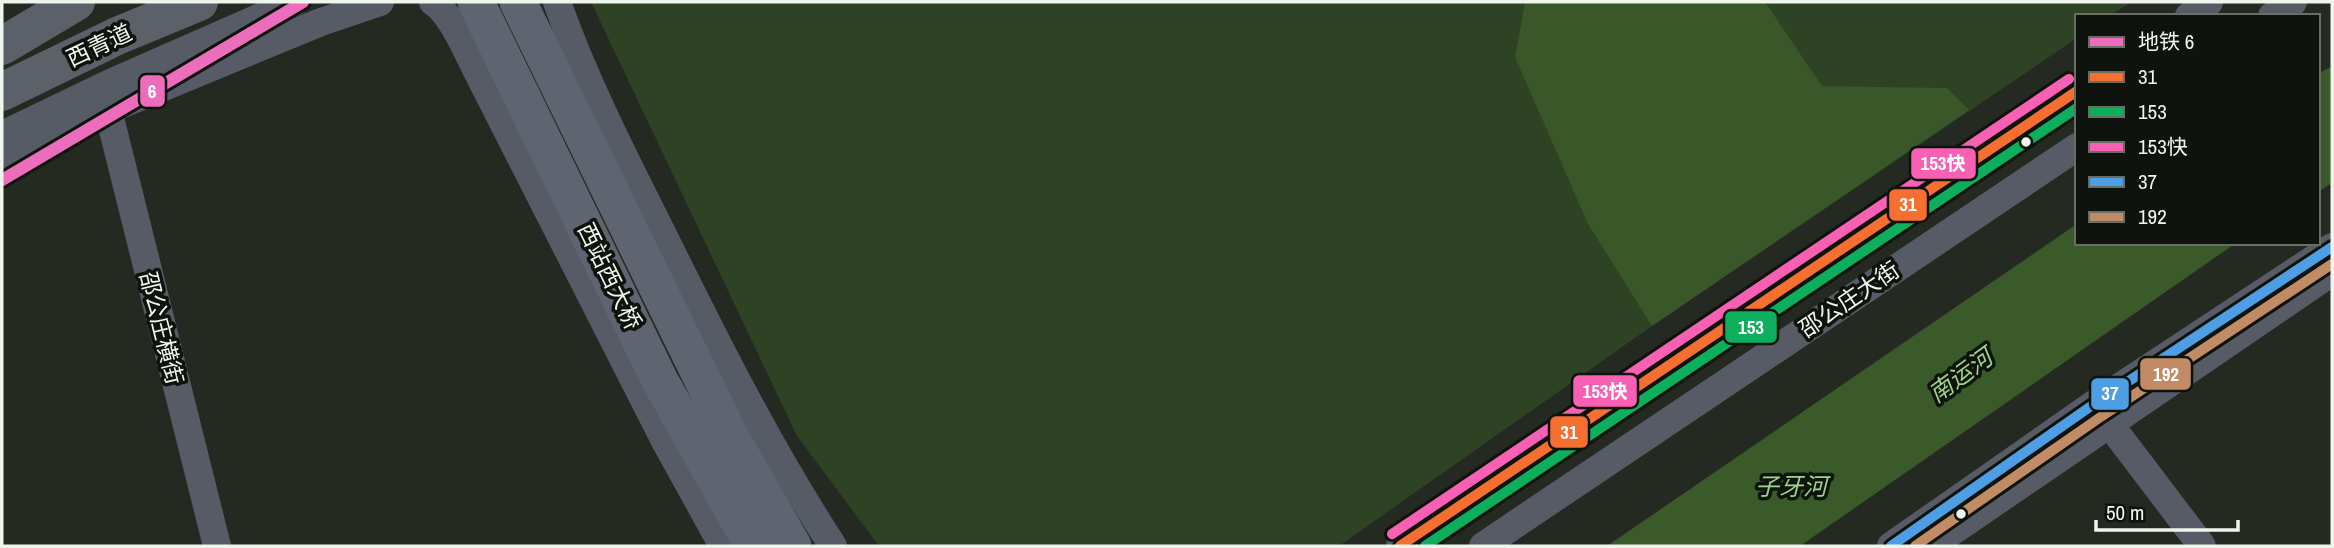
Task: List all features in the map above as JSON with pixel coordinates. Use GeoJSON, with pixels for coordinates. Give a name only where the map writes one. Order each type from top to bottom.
{"type":"FeatureCollection","features":[{"type":"Feature","properties":{"kind":"highway"},"geometry":{"type":"LineString","coordinates":[[2,18],[49,2]]}},
{"type":"Feature","properties":{"kind":"highway","name":"西青道"},"geometry":{"type":"LineString","coordinates":[[2,46],[76,2]]}},
{"type":"Feature","properties":{"kind":"highway","name":"西青道"},"geometry":{"type":"LineString","coordinates":[[2,92],[117,36],[199,2]]}},
{"type":"Feature","properties":{"kind":"main road","name":"西站西大桥"},"geometry":{"type":"LineString","coordinates":[[476,2],[660,381],[753,546]]}},
{"type":"Feature","properties":{"kind":"main road","name":"西站西大桥"},"geometry":{"type":"LineString","coordinates":[[517,2],[729,434],[793,546]]}},
{"type":"Feature","properties":{"kind":"street"},"geometry":{"type":"LineString","coordinates":[[2,135],[143,68],[295,2]]}},
{"type":"Feature","properties":{"kind":"street"},"geometry":{"type":"LineString","coordinates":[[2,159],[107,110],[321,22],[380,2]]}},
{"type":"Feature","properties":{"kind":"street"},"geometry":{"type":"LineString","coordinates":[[433,2],[439,5],[451,23],[479,75],[665,441],[723,546]]}},
{"type":"Feature","properties":{"kind":"street"},"geometry":{"type":"LineString","coordinates":[[2192,14],[2209,2]]}},
{"type":"Feature","properties":{"kind":"street"},"geometry":{"type":"LineString","coordinates":[[2275,14],[2293,2]]}},
{"type":"Feature","properties":{"kind":"street"},"geometry":{"type":"LineString","coordinates":[[479,75],[562,15],[608,125],[718,345],[770,445],[833,546]]}},
{"type":"Feature","properties":{"kind":"street","name":"邵公庄大街"},"geometry":{"type":"LineString","coordinates":[[1400,546],[2075,92]]}},
{"type":"Feature","properties":{"kind":"street","name":"邵公庄横街"},"geometry":{"type":"LineString","coordinates":[[107,110],[218,546]]}},
{"type":"Feature","properties":{"kind":"street","name":"邵公庄大街"},"geometry":{"type":"LineString","coordinates":[[1483,546],[2075,148]]}},
{"type":"Feature","properties":{"kind":"street"},"geometry":{"type":"LineString","coordinates":[[1931,546],[2101,414],[2332,247]]}},
{"type":"Feature","properties":{"kind":"street"},"geometry":{"type":"LineString","coordinates":[[1891,546],[2332,272]]}},
{"type":"Feature","properties":{"kind":"street"},"geometry":{"type":"LineString","coordinates":[[2101,414],[2202,546]]}},
{"type":"Feature","properties":{"kind":"shaded area"},"geometry":{"type":"Polygon","coordinates":[[[591,2],[2131,2],[2113,14],[2075,14],[2075,39],[1652,326],[1339,546],[879,546],[797,436],[591,2]]]}},
{"type":"Feature","properties":{"kind":"shaded area"},"geometry":{"type":"Polygon","coordinates":[[[1525,2],[1765,2],[1822,86],[1947,88],[1969,110],[1652,326],[1588,224],[1515,57],[1525,2]]]}},
{"type":"Feature","properties":{"kind":"water"},"geometry":{"type":"Polygon","coordinates":[[[2332,66],[2332,183],[2320,191],[2320,73],[2332,66]]]}},
{"type":"Feature","properties":{"kind":"water","name":"子牙河"},"geometry":{"type":"Polygon","coordinates":[[[2075,225],[2075,245],[2233,245],[1800,546],[1607,546],[2075,225]]]}},
{"type":"Feature","properties":{"kind":"metro line","name":"6"},"geometry":{"type":"LineString","coordinates":[[2,180],[303,2]]}},
{"type":"Feature","properties":{"kind":"transit line","name":"153快"},"geometry":{"type":"LineString","coordinates":[[1392,534],[2069,79]]}},
{"type":"Feature","properties":{"kind":"transit line","name":"31"},"geometry":{"type":"LineString","coordinates":[[1400,546],[2075,92]]}},
{"type":"Feature","properties":{"kind":"transit line","name":"153"},"geometry":{"type":"LineString","coordinates":[[1425,546],[2075,109]]}},
{"type":"Feature","properties":{"kind":"transit line","name":"37"},"geometry":{"type":"LineString","coordinates":[[1891,546],[2094,404],[2332,247]]}},
{"type":"Feature","properties":{"kind":"transit line","name":"192"},"geometry":{"type":"LineString","coordinates":[[1915,546],[2102,416],[2332,264]]}},
{"type":"Feature","properties":{"kind":"water label","name":"南运河"},"geometry":{"type":"Point","coordinates":[1960,375]}}]}
